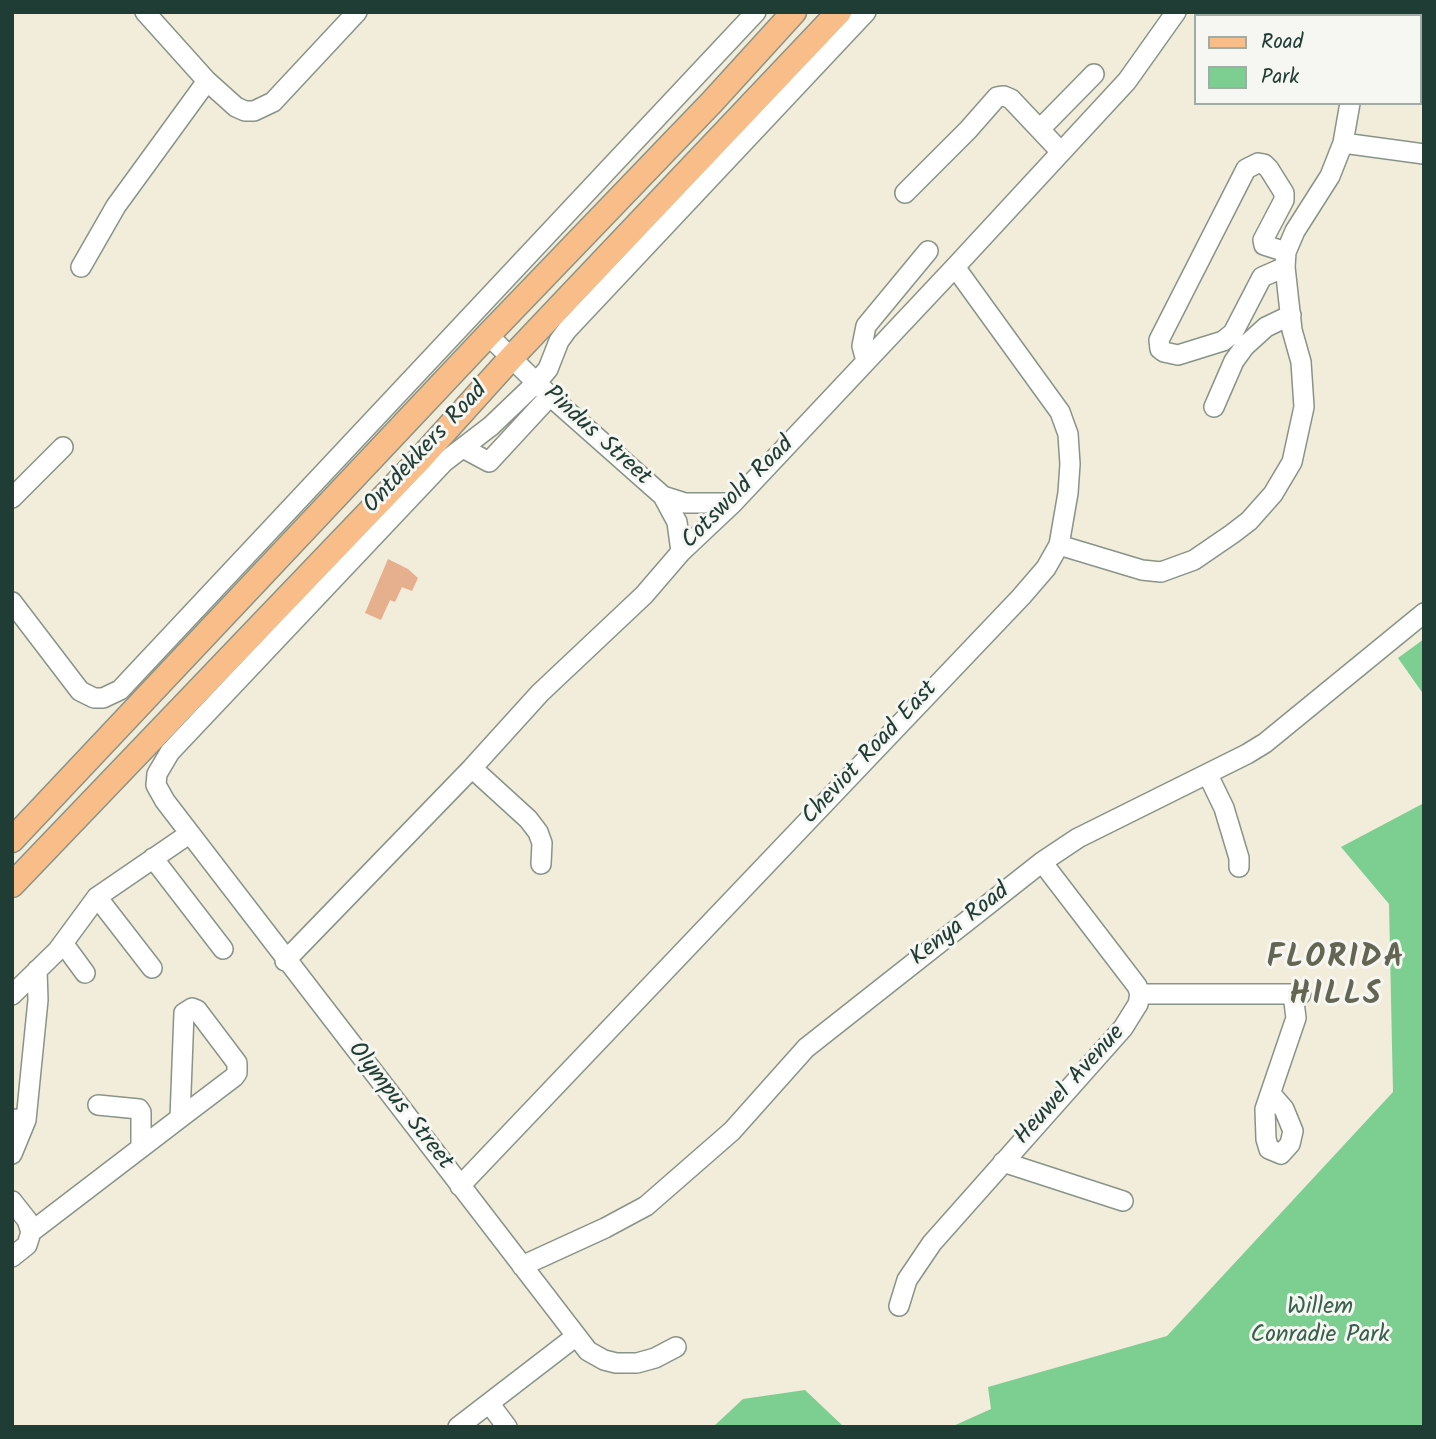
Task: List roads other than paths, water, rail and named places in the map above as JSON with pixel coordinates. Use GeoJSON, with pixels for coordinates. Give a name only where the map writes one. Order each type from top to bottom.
{"type":"FeatureCollection","features":[{"type":"Feature","properties":{"kind":"main road","name":"Ontdekkers Road"},"geometry":{"type":"LineString","coordinates":[[12,839],[794,12]]}},
{"type":"Feature","properties":{"kind":"main road","name":"Ontdekkers Road"},"geometry":{"type":"LineString","coordinates":[[12,885],[419,460],[511,358],[839,12]]}},
{"type":"Feature","properties":{"kind":"street"},"geometry":{"type":"LineString","coordinates":[[145,12],[202,87],[244,111],[262,108],[283,92],[358,12]]}},
{"type":"Feature","properties":{"kind":"street","name":"Ontdekkers Road"},"geometry":{"type":"LineString","coordinates":[[156,785],[159,768],[170,752],[444,462],[543,390],[559,341],[567,330],[866,12]]}},
{"type":"Feature","properties":{"kind":"street","name":"Cotswold Road"},"geometry":{"type":"LineString","coordinates":[[285,961],[472,768],[540,693],[644,595],[681,552],[733,503],[955,267],[1127,81],[1176,12]]}},
{"type":"Feature","properties":{"kind":"street"},"geometry":{"type":"LineString","coordinates":[[12,602],[80,691],[94,698],[114,694],[129,681],[746,15]]}},
{"type":"Feature","properties":{"kind":"street"},"geometry":{"type":"LineString","coordinates":[[1040,129],[1094,74]]}},
{"type":"Feature","properties":{"kind":"street"},"geometry":{"type":"LineString","coordinates":[[81,267],[116,206],[202,87]]}},
{"type":"Feature","properties":{"kind":"street"},"geometry":{"type":"LineString","coordinates":[[905,193],[968,130],[996,97],[1011,99],[1061,152]]}},
{"type":"Feature","properties":{"kind":"street"},"geometry":{"type":"LineString","coordinates":[[1059,545],[1142,570],[1161,572],[1194,560],[1249,521],[1273,494],[1292,462],[1304,407],[1285,259],[1295,231],[1330,176],[1343,143],[1350,105]]}},
{"type":"Feature","properties":{"kind":"street"},"geometry":{"type":"LineString","coordinates":[[1343,143],[1424,154]]}},
{"type":"Feature","properties":{"kind":"street"},"geometry":{"type":"LineString","coordinates":[[1258,163],[1269,169],[1284,193],[1284,200],[1263,240],[1264,244],[1285,259],[1262,277],[1233,332],[1223,341],[1178,355],[1160,349],[1158,340],[1246,169],[1258,163]]}},
{"type":"Feature","properties":{"kind":"street"},"geometry":{"type":"LineString","coordinates":[[866,361],[862,346],[866,326],[928,251]]}},
{"type":"Feature","properties":{"kind":"street","name":"Cheviot Road East"},"geometry":{"type":"LineString","coordinates":[[460,1186],[1021,597],[1046,568],[1059,545],[1070,464],[1068,434],[1060,412],[955,267]]}},
{"type":"Feature","properties":{"kind":"street"},"geometry":{"type":"LineString","coordinates":[[1214,407],[1234,361],[1245,346],[1266,327],[1291,315]]}},
{"type":"Feature","properties":{"kind":"street","name":"Pindus Street"},"geometry":{"type":"LineString","coordinates":[[488,335],[543,390],[663,496],[677,522],[681,552]]}},
{"type":"Feature","properties":{"kind":"street"},"geometry":{"type":"LineString","coordinates":[[463,448],[487,462],[491,461],[543,390]]}},
{"type":"Feature","properties":{"kind":"street"},"geometry":{"type":"LineString","coordinates":[[12,498],[63,447]]}},
{"type":"Feature","properties":{"kind":"street"},"geometry":{"type":"LineString","coordinates":[[663,496],[685,503],[733,503]]}},
{"type":"Feature","properties":{"kind":"street","name":"Kenya Road"},"geometry":{"type":"LineString","coordinates":[[522,1266],[617,1223],[646,1206],[732,1131],[806,1048],[1042,862],[1078,838],[1208,775],[1265,743],[1424,612]]}},
{"type":"Feature","properties":{"kind":"street"},"geometry":{"type":"LineString","coordinates":[[472,768],[528,819],[538,832],[542,843],[541,864]]}},
{"type":"Feature","properties":{"kind":"street"},"geometry":{"type":"LineString","coordinates":[[1208,775],[1224,808],[1239,858],[1239,867]]}},
{"type":"Feature","properties":{"kind":"street","name":"Olympus Street"},"geometry":{"type":"LineString","coordinates":[[156,785],[189,834],[285,961],[588,1352],[616,1363],[637,1363],[655,1358],[676,1347]]}},
{"type":"Feature","properties":{"kind":"street"},"geometry":{"type":"LineString","coordinates":[[12,995],[63,943],[97,897],[189,834]]}},
{"type":"Feature","properties":{"kind":"street"},"geometry":{"type":"LineString","coordinates":[[153,858],[223,949]]}},
{"type":"Feature","properties":{"kind":"street"},"geometry":{"type":"LineString","coordinates":[[1042,862],[1137,986],[1140,994],[1297,994],[1296,1018],[1271,1094]]}},
{"type":"Feature","properties":{"kind":"street"},"geometry":{"type":"LineString","coordinates":[[97,897],[152,968]]}},
{"type":"Feature","properties":{"kind":"street"},"geometry":{"type":"LineString","coordinates":[[63,943],[85,973]]}},
{"type":"Feature","properties":{"kind":"street"},"geometry":{"type":"LineString","coordinates":[[12,1154],[38,1000],[37,970]]}},
{"type":"Feature","properties":{"kind":"street","name":"Heuwel Avenue"},"geometry":{"type":"LineString","coordinates":[[899,1306],[907,1280],[919,1260],[1128,1022],[1138,1004],[1140,994]]}},
{"type":"Feature","properties":{"kind":"street"},"geometry":{"type":"LineString","coordinates":[[12,1257],[27,1245],[31,1232],[234,1077],[239,1068],[197,1010],[192,1008],[184,1013],[180,1118]]}},
{"type":"Feature","properties":{"kind":"street"},"geometry":{"type":"LineString","coordinates":[[98,1105],[139,1110],[141,1148]]}},
{"type":"Feature","properties":{"kind":"street"},"geometry":{"type":"LineString","coordinates":[[1003,1163],[1122,1201]]}},
{"type":"Feature","properties":{"kind":"street"},"geometry":{"type":"LineString","coordinates":[[12,1201],[27,1220],[31,1232]]}},
{"type":"Feature","properties":{"kind":"street"},"geometry":{"type":"LineString","coordinates":[[458,1427],[575,1337]]}},
{"type":"Feature","properties":{"kind":"street"},"geometry":{"type":"LineString","coordinates":[[489,1403],[507,1427]]}},
{"type":"Feature","properties":{"kind":"district","name":"FLORIDA HILLS"},"geometry":{"type":"Point","coordinates":[1336,980]}},
{"type":"Feature","properties":{"kind":"park label","name":"Willem Conradie Park"},"geometry":{"type":"Point","coordinates":[1320,1323]}}]}
